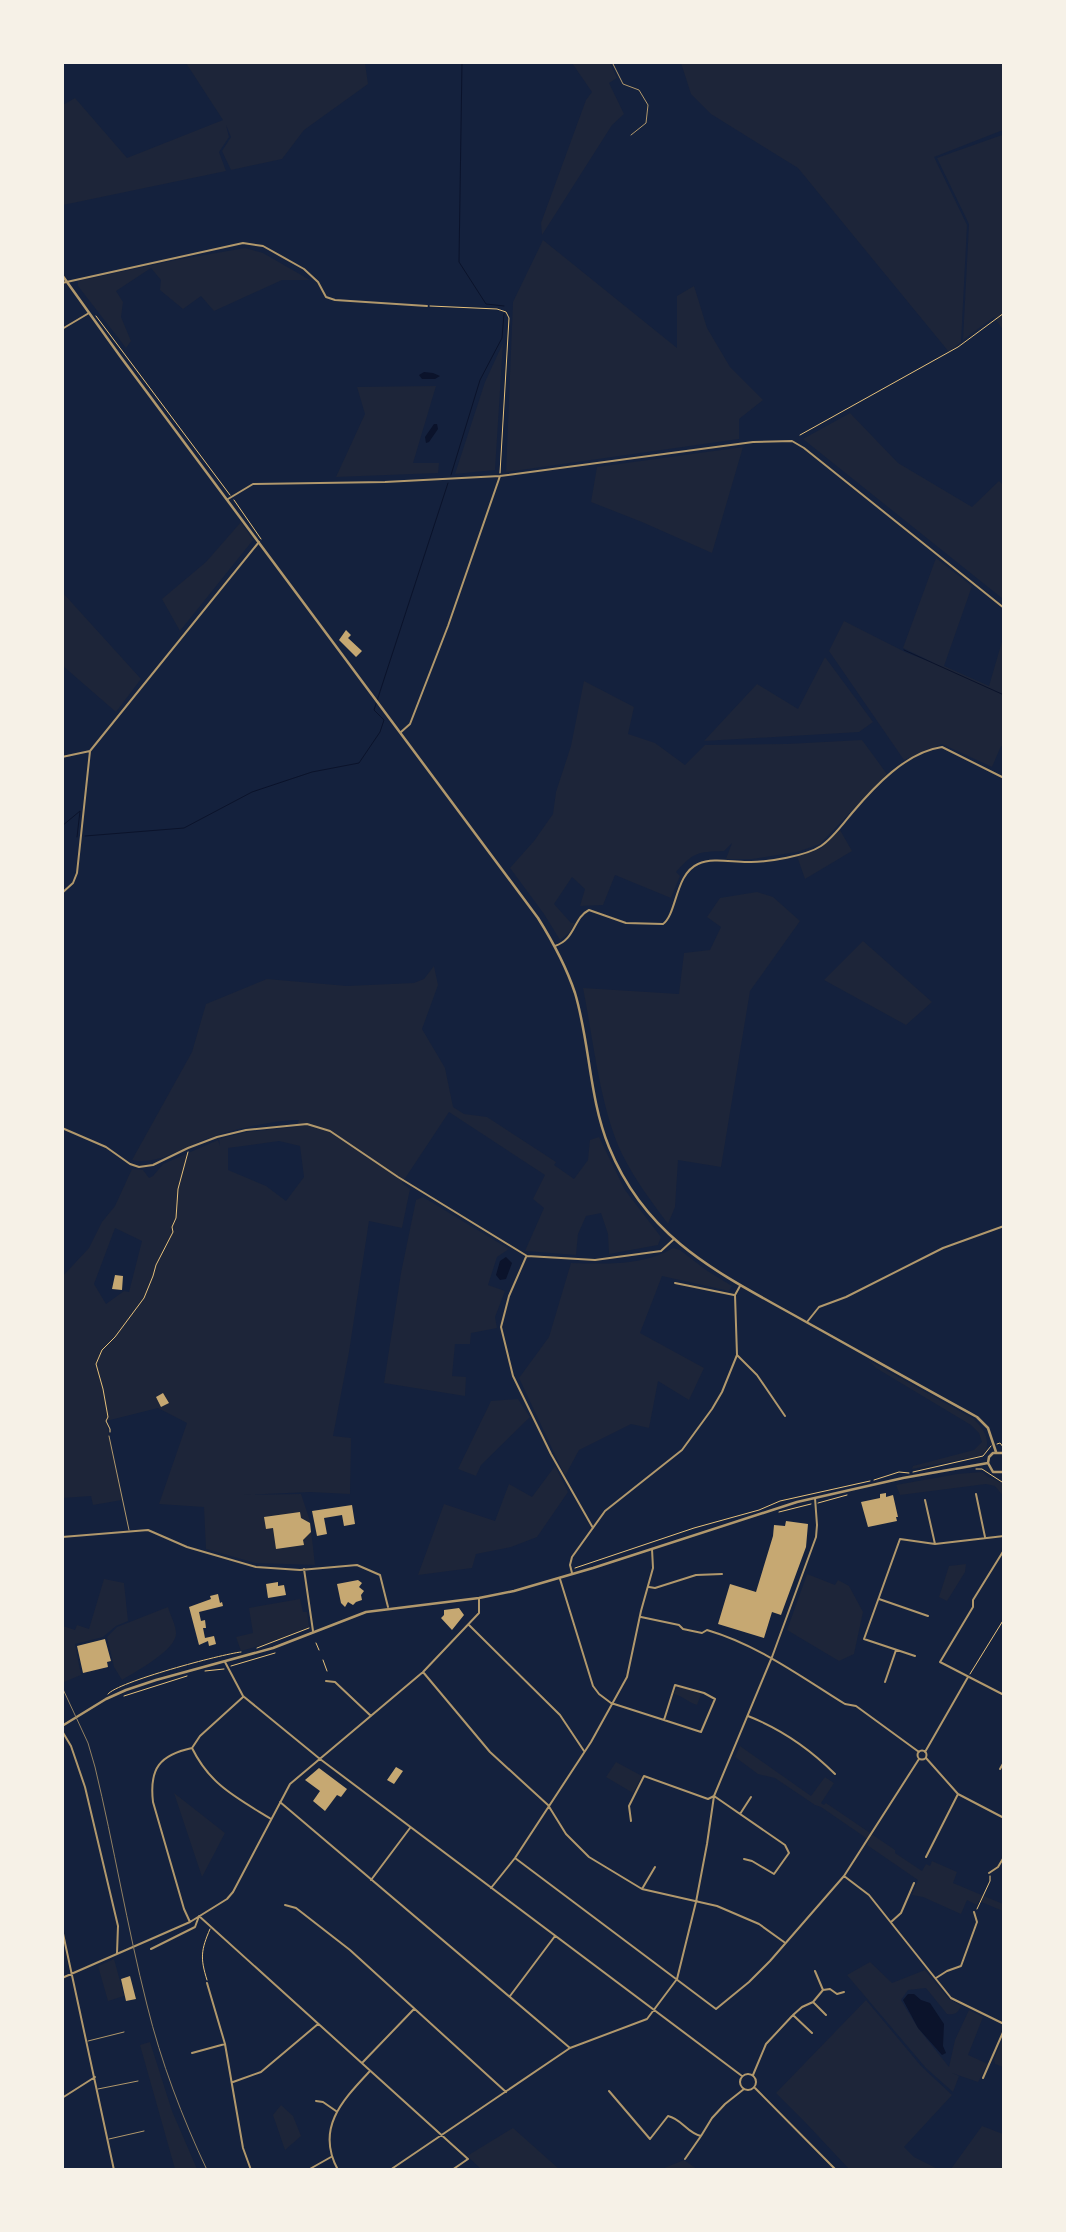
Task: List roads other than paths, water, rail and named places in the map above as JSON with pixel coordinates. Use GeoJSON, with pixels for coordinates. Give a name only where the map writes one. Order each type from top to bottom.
{"type":"FeatureCollection","features":[{"type":"Feature","properties":{"kind":"street"},"geometry":{"type":"LineString","coordinates":[[62,283],[244,243],[263,246],[304,269],[318,282],[326,297],[335,300],[427,306]]}},
{"type":"Feature","properties":{"kind":"street"},"geometry":{"type":"LineString","coordinates":[[62,275],[229,498],[259,542],[538,918],[555,946],[575,994],[597,1108],[610,1150],[631,1188],[656,1222],[673,1240],[708,1267],[977,1417],[988,1428],[996,1452]]}},
{"type":"Feature","properties":{"kind":"street"},"geometry":{"type":"LineString","coordinates":[[62,329],[89,313]]}},
{"type":"Feature","properties":{"kind":"street"},"geometry":{"type":"LineString","coordinates":[[229,498],[253,484],[385,482],[500,476],[753,442],[792,441],[804,448],[1004,608]]}},
{"type":"Feature","properties":{"kind":"street"},"geometry":{"type":"LineString","coordinates":[[401,732],[410,724],[448,626],[500,476]]}},
{"type":"Feature","properties":{"kind":"street"},"geometry":{"type":"LineString","coordinates":[[62,893],[73,883],[77,873],[90,751],[259,542]]}},
{"type":"Feature","properties":{"kind":"street"},"geometry":{"type":"LineString","coordinates":[[555,946],[567,940],[573,933],[581,915],[589,910],[626,923],[663,924],[670,917],[680,885],[688,872],[699,863],[710,861],[766,861],[810,851],[822,846],[861,803],[903,762],[923,752],[942,747],[1004,778]]}},
{"type":"Feature","properties":{"kind":"street"},"geometry":{"type":"LineString","coordinates":[[62,757],[90,751]]}},
{"type":"Feature","properties":{"kind":"street"},"geometry":{"type":"LineString","coordinates":[[62,1128],[106,1147],[130,1164],[139,1167],[153,1165],[188,1148],[217,1138],[255,1129],[307,1124],[322,1127],[373,1159],[398,1178],[526,1256],[596,1260],[661,1251],[673,1240]]}},
{"type":"Feature","properties":{"kind":"street"},"geometry":{"type":"LineString","coordinates":[[808,1322],[819,1307],[846,1296],[943,1248],[1004,1226]]}},
{"type":"Feature","properties":{"kind":"street"},"geometry":{"type":"LineString","coordinates":[[526,1256],[509,1296],[502,1327],[511,1368],[517,1386],[585,1518],[593,1528]]}},
{"type":"Feature","properties":{"kind":"street"},"geometry":{"type":"LineString","coordinates":[[676,1283],[736,1295]]}},
{"type":"Feature","properties":{"kind":"street"},"geometry":{"type":"LineString","coordinates":[[573,1574],[570,1565],[572,1557],[593,1528],[613,1504],[648,1479],[682,1450],[719,1398],[737,1355],[736,1295],[740,1286]]}},
{"type":"Feature","properties":{"kind":"street"},"geometry":{"type":"LineString","coordinates":[[737,1355],[757,1375],[785,1416]]}},
{"type":"Feature","properties":{"kind":"street"},"geometry":{"type":"LineString","coordinates":[[1003,1472],[993,1472],[988,1463],[989,1457],[996,1452],[1004,1453]]}},
{"type":"Feature","properties":{"kind":"street"},"geometry":{"type":"LineString","coordinates":[[62,1726],[106,1699],[148,1682],[274,1648],[366,1612],[388,1607],[480,1598],[560,1579],[652,1548],[815,1498],[912,1476],[988,1463]]}},
{"type":"Feature","properties":{"kind":"street"},"geometry":{"type":"LineString","coordinates":[[976,1494],[985,1538]]}},
{"type":"Feature","properties":{"kind":"street"},"geometry":{"type":"LineString","coordinates":[[390,2170],[443,2136],[570,2048],[647,2019],[677,1980],[696,1902],[714,1796],[772,1657],[816,1537],[815,1498]]}},
{"type":"Feature","properties":{"kind":"street"},"geometry":{"type":"LineString","coordinates":[[926,1500],[935,1544]]}},
{"type":"Feature","properties":{"kind":"street"},"geometry":{"type":"LineString","coordinates":[[62,1537],[150,1530],[188,1547],[256,1567],[304,1569],[359,1565],[380,1575],[388,1607]]}},
{"type":"Feature","properties":{"kind":"street"},"geometry":{"type":"LineString","coordinates":[[915,1656],[864,1639],[900,1540],[935,1544],[1004,1536]]}},
{"type":"Feature","properties":{"kind":"street"},"geometry":{"type":"LineString","coordinates":[[492,1888],[515,1858],[591,1742],[627,1677],[653,1568],[652,1548]]}},
{"type":"Feature","properties":{"kind":"street"},"geometry":{"type":"LineString","coordinates":[[1004,1550],[973,1600],[973,1607],[940,1662],[1004,1695]]}},
{"type":"Feature","properties":{"kind":"street"},"geometry":{"type":"LineString","coordinates":[[304,1569],[313,1632]]}},
{"type":"Feature","properties":{"kind":"street"},"geometry":{"type":"LineString","coordinates":[[649,1587],[655,1588],[696,1575],[722,1574]]}},
{"type":"Feature","properties":{"kind":"street"},"geometry":{"type":"LineString","coordinates":[[560,1579],[593,1686],[599,1694],[611,1703],[701,1732],[715,1698],[675,1684],[664,1720]]}},
{"type":"Feature","properties":{"kind":"street"},"geometry":{"type":"LineString","coordinates":[[62,1978],[190,1922],[227,1899],[233,1892],[290,1784],[423,1672],[479,1614],[480,1598]]}},
{"type":"Feature","properties":{"kind":"street"},"geometry":{"type":"LineString","coordinates":[[878,1599],[928,1616]]}},
{"type":"Feature","properties":{"kind":"street"},"geometry":{"type":"LineString","coordinates":[[641,1617],[678,1624],[682,1629],[702,1633],[707,1630],[728,1636],[772,1657],[845,1704],[856,1706],[919,1752],[925,1752]]}},
{"type":"Feature","properties":{"kind":"street"},"geometry":{"type":"LineString","coordinates":[[469,1624],[560,1715],[584,1752]]}},
{"type":"Feature","properties":{"kind":"street"},"geometry":{"type":"LineString","coordinates":[[885,1682],[896,1650]]}},
{"type":"Feature","properties":{"kind":"street"},"geometry":{"type":"LineString","coordinates":[[226,1662],[244,1696],[320,1759],[742,2076]]}},
{"type":"Feature","properties":{"kind":"street"},"geometry":{"type":"LineString","coordinates":[[423,1672],[490,1752],[548,1805],[566,1834],[589,1857],[642,1889],[717,1906],[759,1924],[784,1942]]}},
{"type":"Feature","properties":{"kind":"street"},"geometry":{"type":"LineString","coordinates":[[968,1677],[925,1752],[926,1758],[958,1794],[1004,1818]]}},
{"type":"Feature","properties":{"kind":"street"},"geometry":{"type":"LineString","coordinates":[[326,1681],[335,1682],[371,1716]]}},
{"type":"Feature","properties":{"kind":"street"},"geometry":{"type":"LineString","coordinates":[[190,1922],[184,1908],[155,1811],[151,1784],[156,1768],[161,1761],[173,1752],[192,1748],[200,1736],[244,1696]]}},
{"type":"Feature","properties":{"kind":"street"},"geometry":{"type":"LineString","coordinates":[[748,1716],[770,1724],[815,1754],[835,1774]]}},
{"type":"Feature","properties":{"kind":"street"},"geometry":{"type":"LineString","coordinates":[[62,1731],[71,1746],[85,1787],[118,1926],[117,1953]]}},
{"type":"Feature","properties":{"kind":"street"},"geometry":{"type":"LineString","coordinates":[[192,1748],[200,1766],[215,1782],[231,1795],[271,1819]]}},
{"type":"Feature","properties":{"kind":"street"},"geometry":{"type":"LineString","coordinates":[[515,1858],[716,2008],[749,1982],[844,1876],[919,1759],[919,1752]]}},
{"type":"Feature","properties":{"kind":"street"},"geometry":{"type":"LineString","coordinates":[[919,1759],[926,1758]]}},
{"type":"Feature","properties":{"kind":"street"},"geometry":{"type":"LineString","coordinates":[[1000,1769],[1004,1762]]}},
{"type":"Feature","properties":{"kind":"street"},"geometry":{"type":"LineString","coordinates":[[631,1820],[629,1806],[644,1776],[708,1799],[714,1796]]}},
{"type":"Feature","properties":{"kind":"street"},"geometry":{"type":"LineString","coordinates":[[926,1856],[958,1794]]}},
{"type":"Feature","properties":{"kind":"street"},"geometry":{"type":"LineString","coordinates":[[714,1796],[785,1845],[789,1852],[774,1874],[752,1860],[744,1859]]}},
{"type":"Feature","properties":{"kind":"street"},"geometry":{"type":"LineString","coordinates":[[740,1814],[751,1797]]}},
{"type":"Feature","properties":{"kind":"street"},"geometry":{"type":"LineString","coordinates":[[280,1802],[570,2048]]}},
{"type":"Feature","properties":{"kind":"street"},"geometry":{"type":"LineString","coordinates":[[371,1880],[410,1828]]}},
{"type":"Feature","properties":{"kind":"street"},"geometry":{"type":"LineString","coordinates":[[989,1873],[998,1867],[1004,1857]]}},
{"type":"Feature","properties":{"kind":"street"},"geometry":{"type":"LineString","coordinates":[[642,1889],[655,1866]]}},
{"type":"Feature","properties":{"kind":"street"},"geometry":{"type":"LineString","coordinates":[[844,1876],[869,1894],[950,1998],[1004,2024]]}},
{"type":"Feature","properties":{"kind":"street"},"geometry":{"type":"LineString","coordinates":[[891,1922],[901,1913],[914,1883]]}},
{"type":"Feature","properties":{"kind":"street"},"geometry":{"type":"LineString","coordinates":[[285,1905],[296,1908],[319,1925],[506,2092]]}},
{"type":"Feature","properties":{"kind":"street"},"geometry":{"type":"LineString","coordinates":[[935,1978],[946,1971],[960,1966],[977,1922],[974,1912]]}},
{"type":"Feature","properties":{"kind":"street"},"geometry":{"type":"LineString","coordinates":[[200,1916],[468,2160],[452,2170]]}},
{"type":"Feature","properties":{"kind":"street"},"geometry":{"type":"LineString","coordinates":[[151,1949],[195,1927],[200,1916]]}},
{"type":"Feature","properties":{"kind":"street"},"geometry":{"type":"LineString","coordinates":[[62,1929],[109,2139],[114,2170]]}},
{"type":"Feature","properties":{"kind":"street"},"geometry":{"type":"LineString","coordinates":[[510,1996],[556,1936]]}},
{"type":"Feature","properties":{"kind":"street"},"geometry":{"type":"LineString","coordinates":[[815,1971],[824,1990]]}},
{"type":"Feature","properties":{"kind":"street"},"geometry":{"type":"LineString","coordinates":[[207,1983],[225,2044],[243,2148],[251,2170]]}},
{"type":"Feature","properties":{"kind":"street"},"geometry":{"type":"LineString","coordinates":[[755,2088],[757,2083],[753,2075],[766,2044],[793,2015],[802,2007],[813,2002],[824,1990],[830,1990],[837,1994],[844,1992]]}},
{"type":"Feature","properties":{"kind":"street"},"geometry":{"type":"LineString","coordinates":[[813,2002],[826,2015]]}},
{"type":"Feature","properties":{"kind":"street"},"geometry":{"type":"LineString","coordinates":[[362,2064],[414,2009]]}},
{"type":"Feature","properties":{"kind":"street"},"geometry":{"type":"LineString","coordinates":[[793,2015],[812,2033]]}},
{"type":"Feature","properties":{"kind":"street"},"geometry":{"type":"LineString","coordinates":[[232,2083],[261,2072],[318,2024]]}},
{"type":"Feature","properties":{"kind":"street"},"geometry":{"type":"LineString","coordinates":[[983,2078],[1004,2030]]}},
{"type":"Feature","properties":{"kind":"street"},"geometry":{"type":"LineString","coordinates":[[192,2052],[225,2044]]}},
{"type":"Feature","properties":{"kind":"street"},"geometry":{"type":"LineString","coordinates":[[338,2170],[331,2157],[329,2135],[336,2111],[370,2071]]}},
{"type":"Feature","properties":{"kind":"street"},"geometry":{"type":"LineString","coordinates":[[742,2076],[746,2074],[753,2075]]}},
{"type":"Feature","properties":{"kind":"street"},"geometry":{"type":"LineString","coordinates":[[742,2076],[740,2080],[744,2089]]}},
{"type":"Feature","properties":{"kind":"street"},"geometry":{"type":"LineString","coordinates":[[62,2098],[95,2077]]}},
{"type":"Feature","properties":{"kind":"street"},"geometry":{"type":"LineString","coordinates":[[685,2159],[712,2118],[725,2104],[744,2089],[752,2090],[755,2088]]}},
{"type":"Feature","properties":{"kind":"street"},"geometry":{"type":"LineString","coordinates":[[755,2088],[836,2170]]}},
{"type":"Feature","properties":{"kind":"street"},"geometry":{"type":"LineString","coordinates":[[608,2091],[650,2139],[668,2116],[676,2118],[695,2135],[701,2136]]}},
{"type":"Feature","properties":{"kind":"street"},"geometry":{"type":"LineString","coordinates":[[316,2101],[323,2102],[336,2111]]}},
{"type":"Feature","properties":{"kind":"street"},"geometry":{"type":"LineString","coordinates":[[308,2170],[331,2157]]}},
{"type":"Feature","properties":{"kind":"lane"},"geometry":{"type":"LineString","coordinates":[[612,62],[623,84],[639,90],[648,105],[646,123],[631,135]]}},
{"type":"Feature","properties":{"kind":"lane"},"geometry":{"type":"LineString","coordinates":[[109,1436],[130,1531]]}},
{"type":"Feature","properties":{"kind":"lane"},"geometry":{"type":"LineString","coordinates":[[87,2041],[124,2032]]}},
{"type":"Feature","properties":{"kind":"lane"},"geometry":{"type":"LineString","coordinates":[[98,2089],[138,2081]]}},
{"type":"Feature","properties":{"kind":"lane"},"geometry":{"type":"LineString","coordinates":[[109,2139],[144,2131]]}},
{"type":"Feature","properties":{"kind":"waterway"},"geometry":{"type":"LineString","coordinates":[[462,62],[459,262],[486,304],[504,306]]}},
{"type":"Feature","properties":{"kind":"waterway"},"geometry":{"type":"LineString","coordinates":[[451,475],[480,380],[502,338],[504,314]]}},
{"type":"Feature","properties":{"kind":"waterway"},"geometry":{"type":"LineString","coordinates":[[85,836],[184,828],[252,792],[312,772],[359,763],[380,732],[384,720],[374,710],[448,483]]}},
{"type":"Feature","properties":{"kind":"waterway"},"geometry":{"type":"LineString","coordinates":[[904,650],[1004,695]]}},
{"type":"Feature","properties":{"kind":"waterway"},"geometry":{"type":"LineString","coordinates":[[62,826],[80,811],[77,837]]}},
{"type":"Feature","properties":{"kind":"railway"},"geometry":{"type":"LineString","coordinates":[[62,1687],[88,1743],[95,1767],[140,1975],[159,2047],[181,2110],[207,2170]]}}]}
